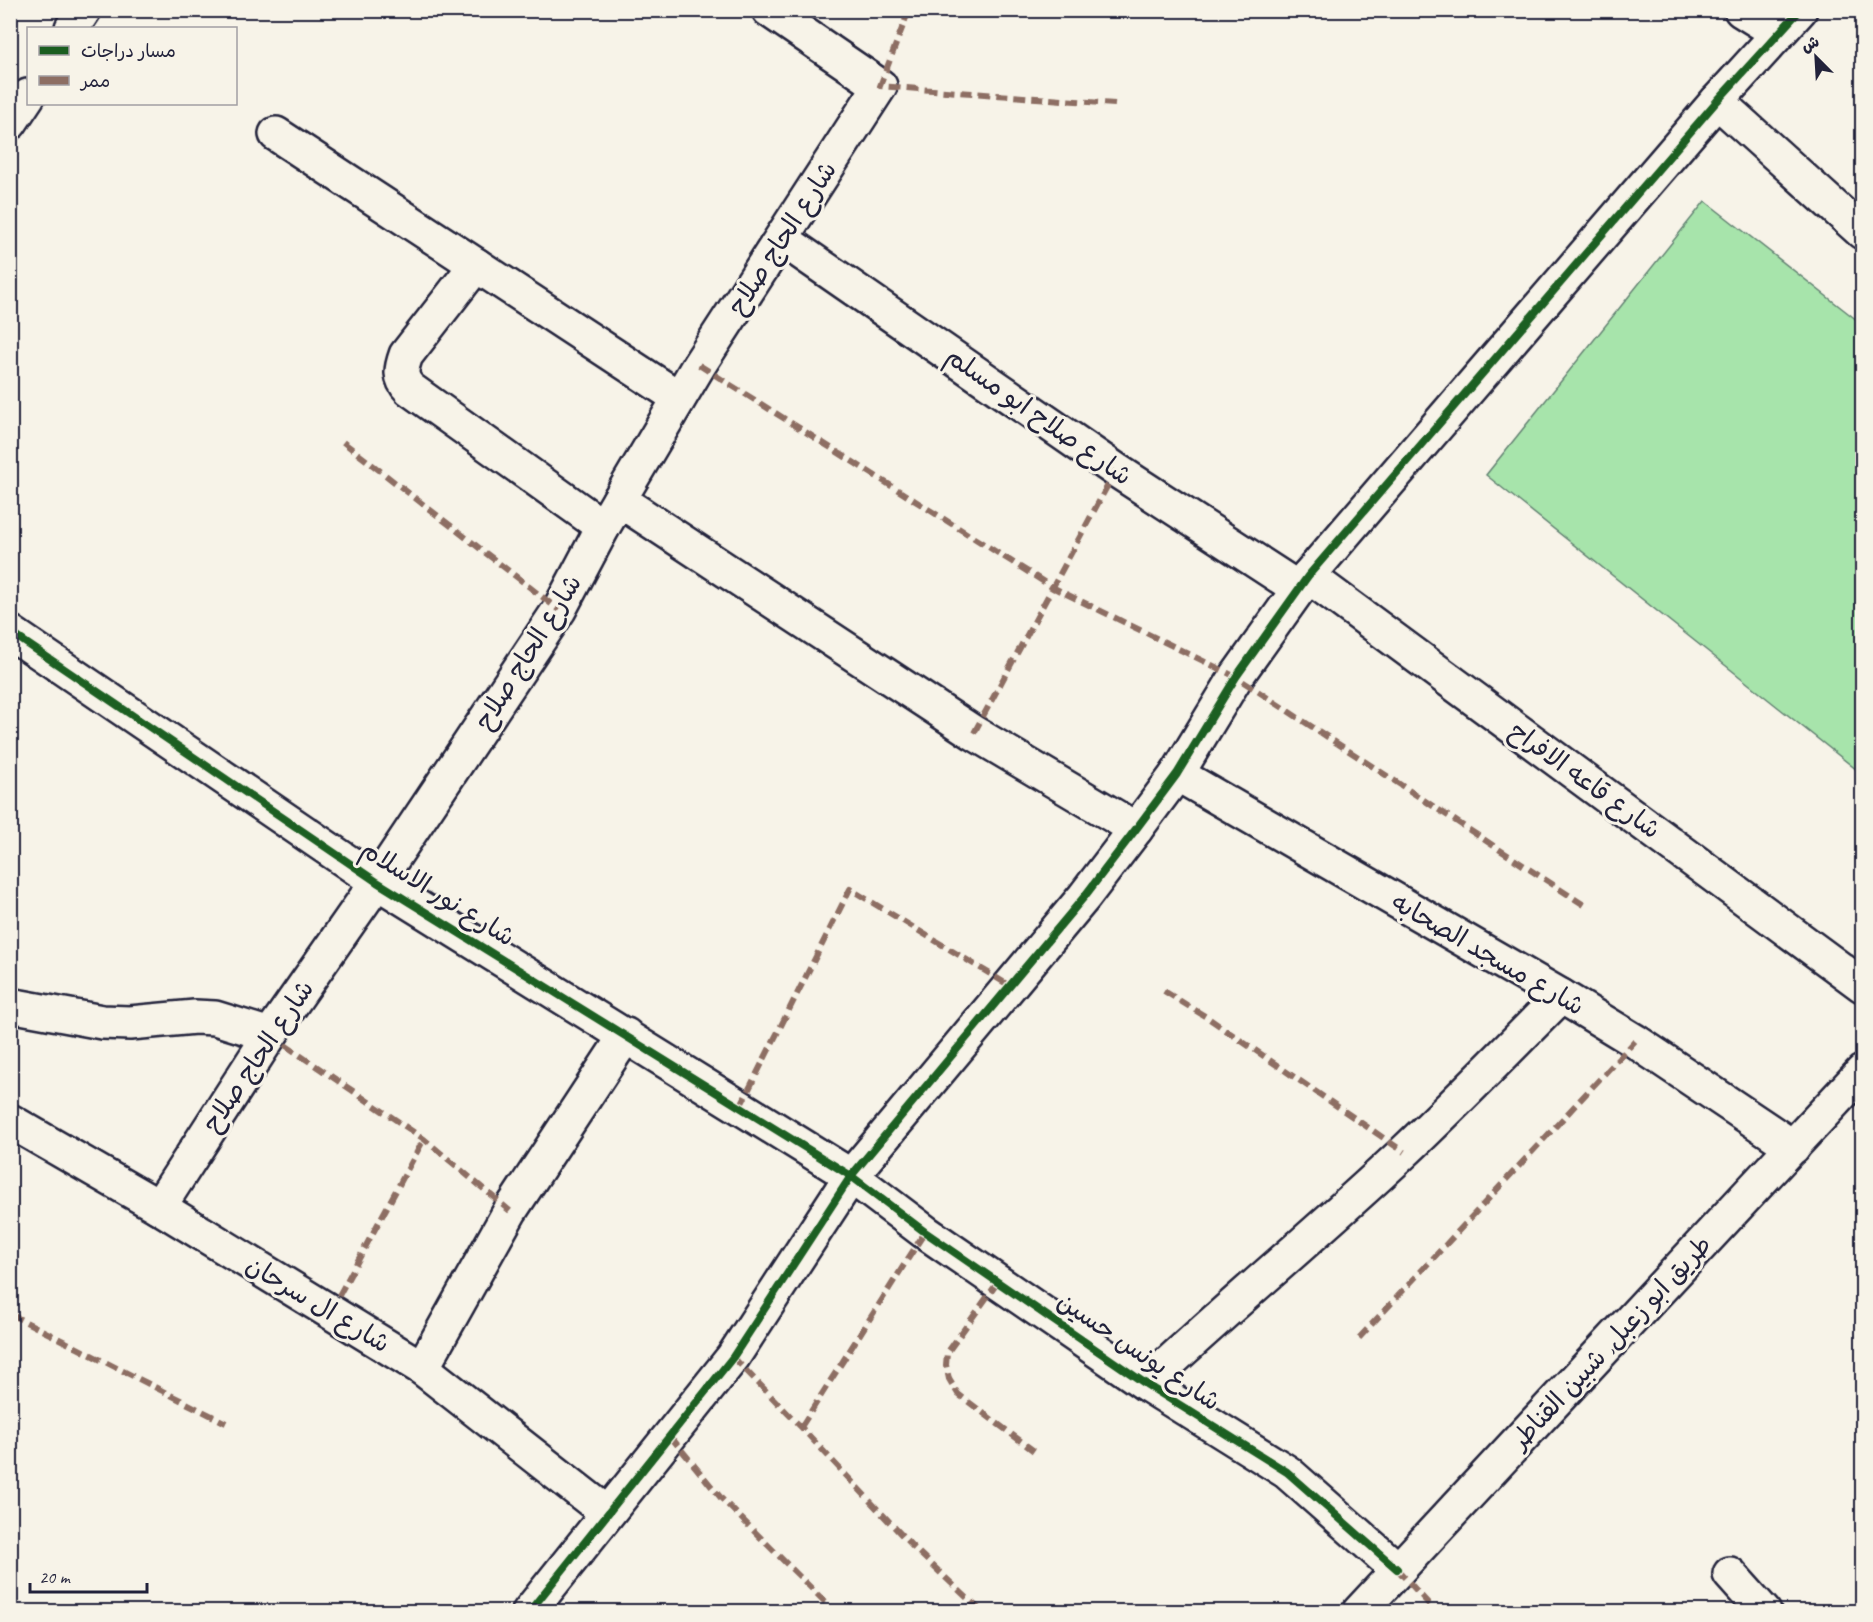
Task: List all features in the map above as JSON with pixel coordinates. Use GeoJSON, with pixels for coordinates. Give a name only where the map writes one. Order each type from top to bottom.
{"type":"FeatureCollection","features":[{"type":"Feature","properties":{"kind":"street"},"geometry":{"type":"LineString","coordinates":[[73,27],[84,10]]}},
{"type":"Feature","properties":{"kind":"street","name":"شارع الحاج صلاح"},"geometry":{"type":"LineString","coordinates":[[159,1206],[270,1035],[377,882],[559,610],[611,513],[679,398],[880,86],[769,10]]}},
{"type":"Feature","properties":{"kind":"street"},"geometry":{"type":"LineString","coordinates":[[529,1611],[733,1357],[851,1176],[1084,897],[1136,829],[1177,774],[1236,677],[1304,582],[1717,101],[1789,22],[1741,10]]}},
{"type":"Feature","properties":{"kind":"street"},"geometry":{"type":"LineString","coordinates":[[10,123],[27,98]]}},
{"type":"Feature","properties":{"kind":"street"},"geometry":{"type":"LineString","coordinates":[[1717,101],[1863,232]]}},
{"type":"Feature","properties":{"kind":"street"},"geometry":{"type":"LineString","coordinates":[[276,134],[679,398]]}},
{"type":"Feature","properties":{"kind":"street","name":"شارع صلاح ابو مسلم"},"geometry":{"type":"LineString","coordinates":[[782,239],[1116,470],[1304,582]]}},
{"type":"Feature","properties":{"kind":"street"},"geometry":{"type":"LineString","coordinates":[[476,265],[406,355],[401,376],[410,389],[974,734],[1136,829]]}},
{"type":"Feature","properties":{"kind":"street","name":"شارع قاعه الافراح"},"geometry":{"type":"LineString","coordinates":[[1304,582],[1863,985]]}},
{"type":"Feature","properties":{"kind":"street","name":"شارع نور الاسلام"},"geometry":{"type":"LineString","coordinates":[[10,632],[377,882],[851,1176]]}},
{"type":"Feature","properties":{"kind":"street","name":"شارع مسجد الصحابه"},"geometry":{"type":"LineString","coordinates":[[1177,774],[1562,996],[1635,1041],[1793,1147]]}},
{"type":"Feature","properties":{"kind":"street"},"geometry":{"type":"LineString","coordinates":[[1146,1384],[1208,1325],[1282,1263],[1404,1152],[1562,996]]}},
{"type":"Feature","properties":{"kind":"street"},"geometry":{"type":"LineString","coordinates":[[10,1005],[102,1022],[130,1023],[195,1017],[215,1018],[270,1035]]}},
{"type":"Feature","properties":{"kind":"street"},"geometry":{"type":"LineString","coordinates":[[423,1368],[510,1211],[626,1035]]}},
{"type":"Feature","properties":{"kind":"street","name":"طريق ابو زعبل, شبين القناطر"},"geometry":{"type":"LineString","coordinates":[[1359,1611],[1863,1072]]}},
{"type":"Feature","properties":{"kind":"street","name":"شارع ال سرحان"},"geometry":{"type":"LineString","coordinates":[[10,1121],[159,1206],[423,1368],[607,1513]]}},
{"type":"Feature","properties":{"kind":"street","name":"شارع يونس حسين"},"geometry":{"type":"LineString","coordinates":[[851,1176],[925,1232],[1146,1384],[1287,1472],[1397,1569]]}},
{"type":"Feature","properties":{"kind":"street"},"geometry":{"type":"LineString","coordinates":[[1730,1574],[1764,1611]]}},
{"type":"Feature","properties":{"kind":"green space"},"geometry":{"type":"Polygon","coordinates":[[[1705,201],[1862,324],[1862,774],[1486,475],[1705,201]]]}},
{"type":"Feature","properties":{"kind":"marked path"},"geometry":{"type":"LineString","coordinates":[[909,10],[880,86],[1115,104]]}},
{"type":"Feature","properties":{"kind":"marked path"},"geometry":{"type":"LineString","coordinates":[[699,365],[1052,587],[1236,677],[1587,907]]}},
{"type":"Feature","properties":{"kind":"marked path"},"geometry":{"type":"LineString","coordinates":[[343,442],[559,610]]}},
{"type":"Feature","properties":{"kind":"marked path"},"geometry":{"type":"LineString","coordinates":[[974,733],[1116,470]]}},
{"type":"Feature","properties":{"kind":"marked path"},"geometry":{"type":"LineString","coordinates":[[740,1107],[850,889],[1010,986]]}},
{"type":"Feature","properties":{"kind":"marked path"},"geometry":{"type":"LineString","coordinates":[[1164,991],[1208,1018],[1404,1152]]}},
{"type":"Feature","properties":{"kind":"marked path"},"geometry":{"type":"LineString","coordinates":[[270,1035],[424,1139],[510,1211]]}},
{"type":"Feature","properties":{"kind":"marked path"},"geometry":{"type":"LineString","coordinates":[[1359,1338],[1635,1041]]}},
{"type":"Feature","properties":{"kind":"marked path"},"geometry":{"type":"LineString","coordinates":[[330,1312],[424,1139]]}},
{"type":"Feature","properties":{"kind":"marked path"},"geometry":{"type":"LineString","coordinates":[[801,1427],[925,1232]]}},
{"type":"Feature","properties":{"kind":"marked path"},"geometry":{"type":"LineString","coordinates":[[998,1282],[947,1353],[946,1365],[949,1379],[958,1394],[1034,1451]]}},
{"type":"Feature","properties":{"kind":"marked path"},"geometry":{"type":"LineString","coordinates":[[10,1314],[226,1423]]}},
{"type":"Feature","properties":{"kind":"marked path"},"geometry":{"type":"LineString","coordinates":[[733,1357],[912,1546],[982,1612]]}},
{"type":"Feature","properties":{"kind":"marked path"},"geometry":{"type":"LineString","coordinates":[[670,1436],[721,1498],[835,1612]]}},
{"type":"Feature","properties":{"kind":"marked path"},"geometry":{"type":"LineString","coordinates":[[1397,1569],[1436,1612]]}},
{"type":"Feature","properties":{"kind":"cycle path"},"geometry":{"type":"LineString","coordinates":[[529,1612],[733,1357],[851,1176],[1084,897],[1136,829],[1177,774],[1236,677],[1308,576],[1717,101],[1800,10]]}},
{"type":"Feature","properties":{"kind":"cycle path"},"geometry":{"type":"LineString","coordinates":[[10,632],[377,882],[851,1176],[925,1232],[1146,1384],[1287,1472],[1397,1569]]}}]}
